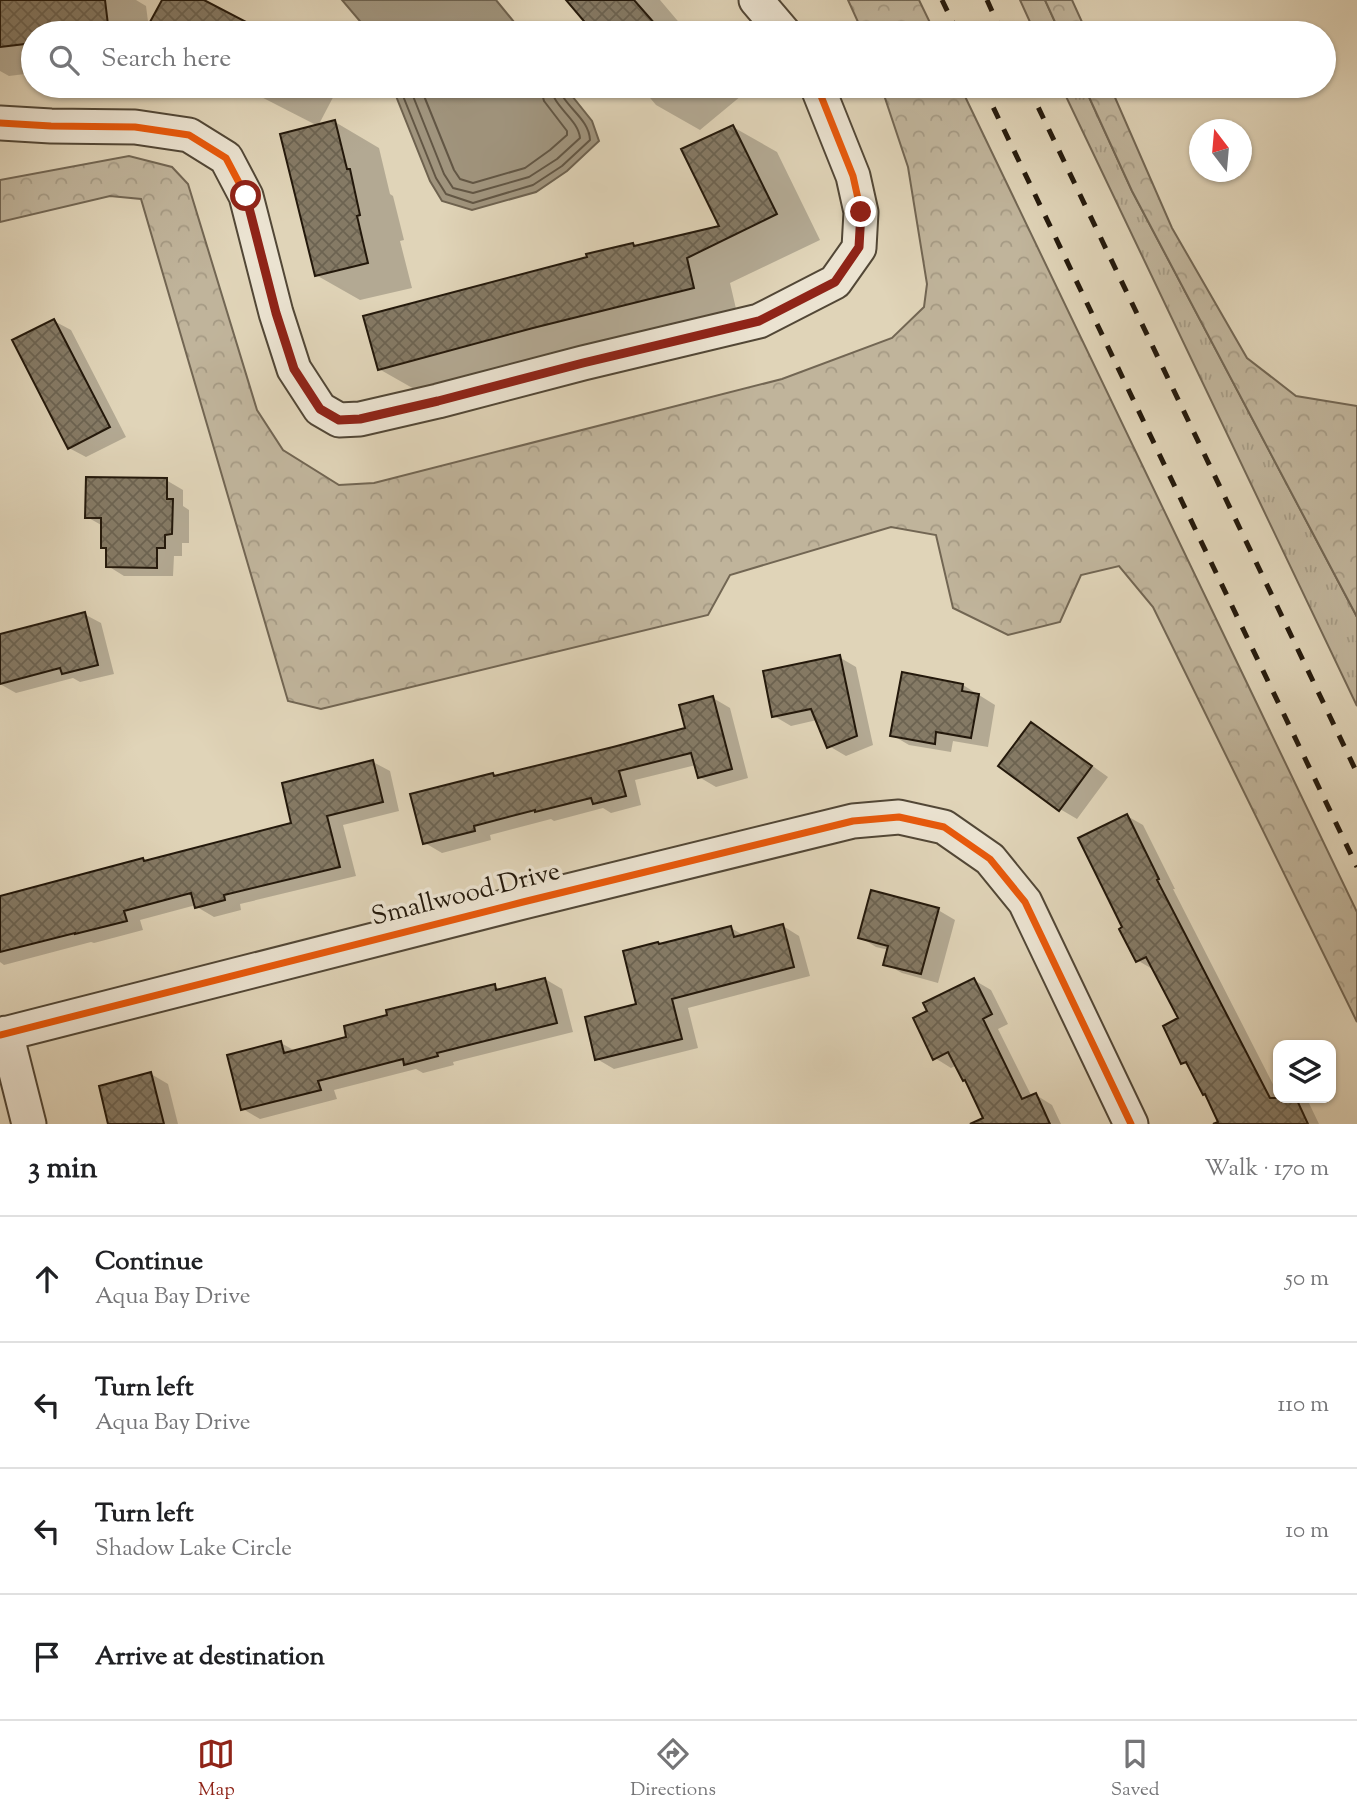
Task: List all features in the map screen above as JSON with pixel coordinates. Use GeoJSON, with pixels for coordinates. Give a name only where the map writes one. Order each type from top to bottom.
{"type":"FeatureCollection","features":[{"type":"Feature","properties":{"kind":"street"},"geometry":{"type":"LineString","coordinates":[[756,0],[774,21]]}},
{"type":"Feature","properties":{"kind":"street"},"geometry":{"type":"LineString","coordinates":[[0,123],[135,127],[189,135],[226,158],[246,196],[276,313],[294,369],[320,409],[339,420],[360,419],[438,401],[759,321],[835,282],[859,247],[861,212],[853,176],[822,98]]}},
{"type":"Feature","properties":{"kind":"street","name":"Smallwood Drive"},"geometry":{"type":"LineString","coordinates":[[3,1034],[523,901],[853,821],[899,817],[944,827],[990,859],[1026,902],[1131,1124]]}},
{"type":"Feature","properties":{"kind":"street"},"geometry":{"type":"LineString","coordinates":[[3,1034],[29,1124]]}},
{"type":"Feature","properties":{"kind":"green space"},"geometry":{"type":"Polygon","coordinates":[[[848,0],[919,0],[929,21],[858,21],[848,0]]]}},
{"type":"Feature","properties":{"kind":"green space"},"geometry":{"type":"Polygon","coordinates":[[[1020,0],[1045,0],[1055,21],[1030,21],[1020,0]]]}},
{"type":"Feature","properties":{"kind":"green space"},"geometry":{"type":"Polygon","coordinates":[[[1045,0],[1072,0],[1082,21],[1055,21],[1045,0]]]}},
{"type":"Feature","properties":{"kind":"green space"},"geometry":{"type":"Polygon","coordinates":[[[885,98],[966,98],[1357,912],[1357,1022],[1153,607],[1119,566],[1081,575],[1060,622],[1008,635],[953,608],[936,535],[891,527],[730,575],[708,615],[321,709],[288,701],[141,199],[110,196],[0,222],[0,180],[129,156],[172,167],[188,184],[257,410],[283,450],[339,485],[374,483],[782,379],[892,338],[924,307],[927,284],[908,167],[885,98]]]}},
{"type":"Feature","properties":{"kind":"green space"},"geometry":{"type":"Polygon","coordinates":[[[1067,98],[1089,98],[1132,191],[1357,617],[1357,706],[1067,98]]]}},
{"type":"Feature","properties":{"kind":"green space"},"geometry":{"type":"Polygon","coordinates":[[[1089,98],[1115,98],[1172,228],[1247,358],[1296,396],[1357,406],[1357,617],[1132,191],[1089,98]]]}},
{"type":"Feature","properties":{"kind":"water"},"geometry":{"type":"Polygon","coordinates":[[[342,0],[496,0],[513,21],[360,21],[342,0]]]}},
{"type":"Feature","properties":{"kind":"water"},"geometry":{"type":"Polygon","coordinates":[[[397,98],[574,98],[592,121],[599,141],[567,171],[536,192],[472,210],[442,201],[430,181],[397,98]]]}},
{"type":"Feature","properties":{"kind":"building"},"geometry":{"type":"Polygon","coordinates":[[[0,0],[105,0],[108,21],[21,21],[21,44],[0,47],[0,0]]]}},
{"type":"Feature","properties":{"kind":"building"},"geometry":{"type":"Polygon","coordinates":[[[162,0],[204,0],[244,21],[151,21],[162,0]]]}},
{"type":"Feature","properties":{"kind":"building"},"geometry":{"type":"Polygon","coordinates":[[[566,0],[634,0],[652,21],[584,21],[566,0]]]}},
{"type":"Feature","properties":{"kind":"building"},"geometry":{"type":"Polygon","coordinates":[[[335,120],[347,169],[350,169],[368,263],[315,276],[280,134],[335,120]]]}},
{"type":"Feature","properties":{"kind":"building"},"geometry":{"type":"Polygon","coordinates":[[[733,125],[777,214],[687,258],[694,288],[378,370],[363,316],[587,257],[586,254],[719,226],[681,149],[733,125]]]}},
{"type":"Feature","properties":{"kind":"building"},"geometry":{"type":"Polygon","coordinates":[[[54,319],[110,427],[68,449],[12,340],[54,319]]]}},
{"type":"Feature","properties":{"kind":"building"},"geometry":{"type":"Polygon","coordinates":[[[86,477],[167,478],[167,499],[173,499],[172,534],[165,535],[165,548],[157,548],[157,568],[106,567],[106,548],[101,548],[101,518],[85,518],[86,477]]]}},
{"type":"Feature","properties":{"kind":"building"},"geometry":{"type":"Polygon","coordinates":[[[85,612],[98,665],[62,674],[60,668],[0,684],[0,634],[85,612]]]}},
{"type":"Feature","properties":{"kind":"building"},"geometry":{"type":"Polygon","coordinates":[[[840,655],[857,736],[827,748],[811,709],[772,717],[763,671],[840,655]]]}},
{"type":"Feature","properties":{"kind":"building"},"geometry":{"type":"Polygon","coordinates":[[[902,672],[963,684],[962,691],[979,694],[971,738],[936,732],[935,744],[890,736],[902,672]]]}},
{"type":"Feature","properties":{"kind":"building"},"geometry":{"type":"Polygon","coordinates":[[[713,696],[732,769],[698,778],[691,753],[619,771],[626,796],[593,804],[591,798],[535,810],[474,826],[475,831],[423,844],[410,794],[493,773],[494,776],[685,728],[679,705],[713,696]]]}},
{"type":"Feature","properties":{"kind":"building"},"geometry":{"type":"Polygon","coordinates":[[[1031,722],[1092,766],[1059,811],[998,766],[1031,722]]]}},
{"type":"Feature","properties":{"kind":"building"},"geometry":{"type":"Polygon","coordinates":[[[373,760],[383,802],[327,816],[340,867],[224,895],[225,900],[195,908],[191,893],[124,911],[127,921],[0,952],[0,896],[291,823],[282,783],[373,760]]]}},
{"type":"Feature","properties":{"kind":"building"},"geometry":{"type":"Polygon","coordinates":[[[1127,814],[1159,879],[1157,880],[1270,1098],[1273,1098],[1273,1103],[1298,1103],[1308,1124],[1213,1124],[1218,1122],[1205,1094],[1203,1095],[1186,1062],[1181,1064],[1163,1026],[1178,1018],[1146,957],[1136,962],[1119,929],[1122,927],[1078,838],[1127,814]]]}},
{"type":"Feature","properties":{"kind":"building"},"geometry":{"type":"Polygon","coordinates":[[[871,890],[939,908],[921,974],[883,965],[888,946],[858,938],[871,890]]]}},
{"type":"Feature","properties":{"kind":"building"},"geometry":{"type":"Polygon","coordinates":[[[783,924],[794,967],[672,999],[682,1039],[595,1060],[585,1017],[636,1004],[623,951],[731,926],[734,937],[783,924]]]}},
{"type":"Feature","properties":{"kind":"building"},"geometry":{"type":"Polygon","coordinates":[[[545,978],[557,1023],[437,1053],[438,1056],[404,1065],[403,1059],[318,1081],[321,1090],[241,1110],[227,1055],[281,1041],[284,1053],[346,1037],[344,1026],[387,1015],[386,1010],[495,984],[496,990],[545,978]]]}},
{"type":"Feature","properties":{"kind":"building"},"geometry":{"type":"Polygon","coordinates":[[[974,978],[992,1014],[983,1019],[1022,1099],[1036,1093],[1050,1124],[970,1124],[983,1118],[965,1080],[963,1081],[948,1052],[933,1060],[913,1018],[927,1011],[923,1003],[974,978]]]}},
{"type":"Feature","properties":{"kind":"building"},"geometry":{"type":"Polygon","coordinates":[[[151,1072],[164,1124],[108,1124],[99,1086],[151,1072]]]}},
{"type":"Feature","properties":{"kind":"railway"},"geometry":{"type":"LineString","coordinates":[[942,0],[952,21]]}},
{"type":"Feature","properties":{"kind":"railway"},"geometry":{"type":"LineString","coordinates":[[987,0],[997,21]]}},
{"type":"Feature","properties":{"kind":"railway"},"geometry":{"type":"LineString","coordinates":[[989,98],[1357,867]]}},
{"type":"Feature","properties":{"kind":"railway"},"geometry":{"type":"LineString","coordinates":[[1034,98],[1357,773]]}},
{"type":"Feature","properties":{"kind":"cycle path"},"geometry":{"type":"LineString","coordinates":[[0,123],[135,127],[189,135],[226,158],[246,196],[276,313],[294,369],[320,409],[339,420],[360,419],[438,401],[759,321],[835,282],[859,248],[861,212],[853,176],[822,98]]}},
{"type":"Feature","properties":{"kind":"cycle path"},"geometry":{"type":"LineString","coordinates":[[0,1035],[853,821],[899,817],[944,827],[990,859],[1025,902],[1131,1124]]}},
{"type":"Feature","properties":{"kind":"route"},"geometry":{"type":"LineString","coordinates":[[246,196],[276,313],[294,369],[320,409],[339,420],[360,419],[438,401],[759,321],[835,282],[859,247],[861,212]]}}]}
